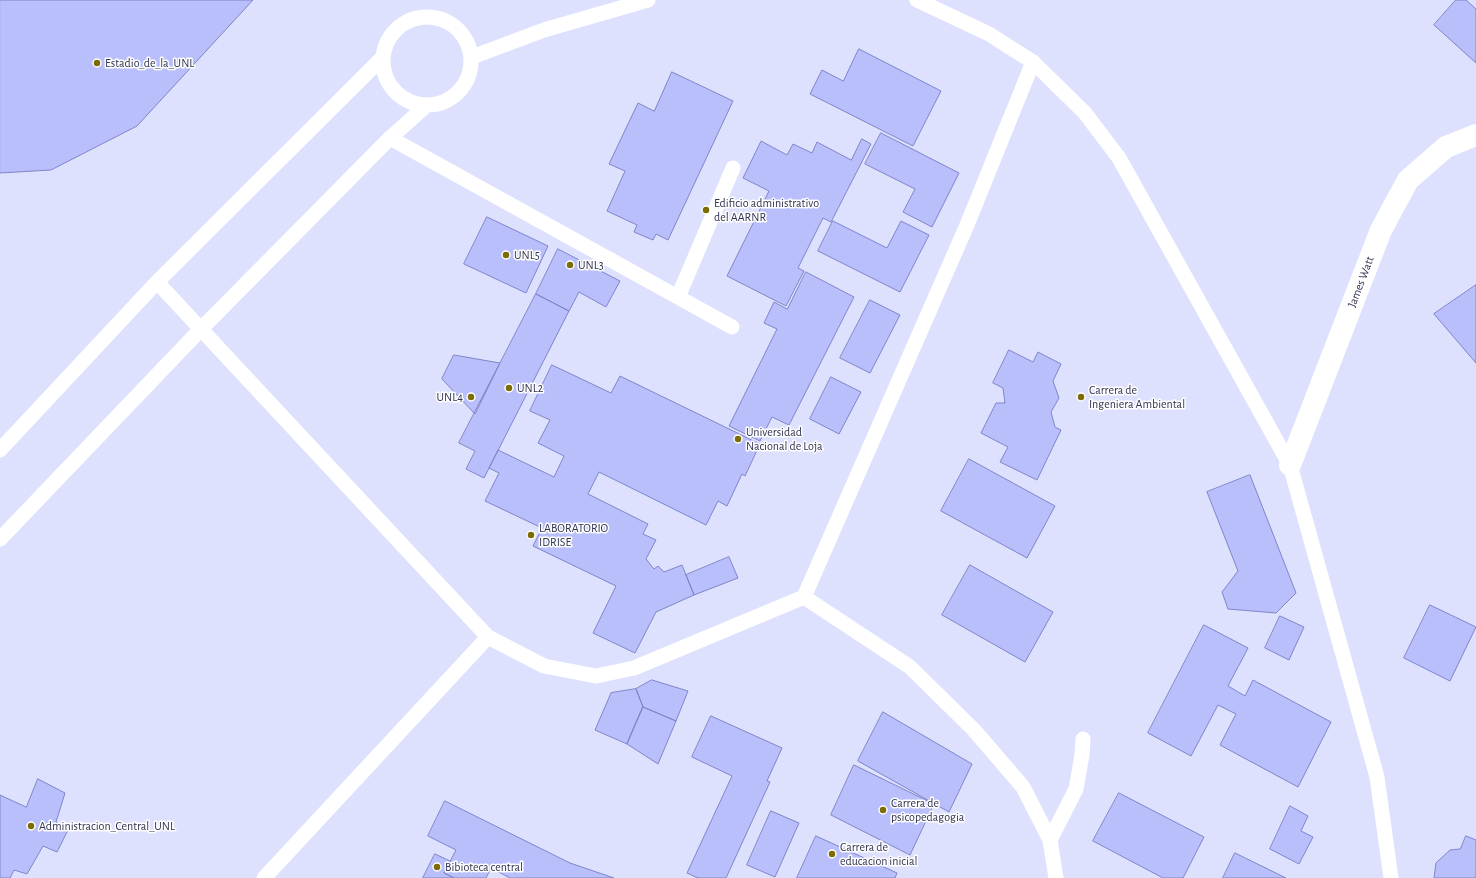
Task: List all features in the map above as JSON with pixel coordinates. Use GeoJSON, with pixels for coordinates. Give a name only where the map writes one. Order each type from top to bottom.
{"type":"FeatureCollection","features":[{"type":"Feature","properties":{"kind":"street","name":"James Watt"},"geometry":{"type":"LineString","coordinates":[[1290,465],[1381,230],[1408,180],[1446,147],[1476,135]]}},
{"type":"Feature","properties":{"kind":"lane"},"geometry":{"type":"LineString","coordinates":[[472,57],[544,30],[648,0]]}},
{"type":"Feature","properties":{"kind":"lane"},"geometry":{"type":"LineString","coordinates":[[917,0],[989,34],[1033,62],[1085,113],[1119,158],[1290,465],[1377,776],[1391,878]]}},
{"type":"Feature","properties":{"kind":"lane"},"geometry":{"type":"LineString","coordinates":[[419,16],[434,16],[448,21],[460,30],[468,43],[472,57],[471,72],[465,85],[455,96],[442,103],[427,105],[415,104],[404,99],[395,91],[383,69],[383,57],[386,43],[394,30],[406,21],[419,16]]}},
{"type":"Feature","properties":{"kind":"lane"},"geometry":{"type":"LineString","coordinates":[[0,450],[157,282],[383,57]]}},
{"type":"Feature","properties":{"kind":"lane"},"geometry":{"type":"LineString","coordinates":[[157,282],[488,637],[544,666],[596,676],[634,668],[804,597],[967,225],[1033,62]]}},
{"type":"Feature","properties":{"kind":"lane"},"geometry":{"type":"LineString","coordinates":[[0,539],[201,329],[390,138],[427,105]]}},
{"type":"Feature","properties":{"kind":"lane"},"geometry":{"type":"LineString","coordinates":[[390,138],[732,328]]}},
{"type":"Feature","properties":{"kind":"lane"},"geometry":{"type":"LineString","coordinates":[[678,298],[732,168]]}},
{"type":"Feature","properties":{"kind":"lane"},"geometry":{"type":"LineString","coordinates":[[804,597],[910,667],[974,730],[1024,787],[1050,840],[1056,878]]}},
{"type":"Feature","properties":{"kind":"lane"},"geometry":{"type":"LineString","coordinates":[[264,878],[488,637]]}},
{"type":"Feature","properties":{"kind":"lane"},"geometry":{"type":"LineString","coordinates":[[1050,840],[1076,789],[1082,755],[1083,739]]}},
{"type":"Feature","properties":{"kind":"building","name":"Estadio_de_la_UNL"},"geometry":{"type":"Polygon","coordinates":[[[0,0],[253,0],[137,126],[51,170],[0,173],[0,0]]]}},
{"type":"Feature","properties":{"kind":"building"},"geometry":{"type":"Polygon","coordinates":[[[1456,0],[1466,0],[1476,9],[1476,63],[1434,25],[1456,0]]]}},
{"type":"Feature","properties":{"kind":"building"},"geometry":{"type":"Polygon","coordinates":[[[859,49],[941,91],[913,146],[810,94],[822,70],[843,81],[859,49]]]}},
{"type":"Feature","properties":{"kind":"building"},"geometry":{"type":"Polygon","coordinates":[[[672,72],[733,101],[668,240],[656,234],[653,240],[634,232],[637,225],[607,211],[625,171],[609,164],[638,103],[654,111],[672,72]]]}},
{"type":"Feature","properties":{"kind":"building"},"geometry":{"type":"Polygon","coordinates":[[[881,133],[959,173],[932,227],[903,212],[915,189],[865,164],[881,133]]]}},
{"type":"Feature","properties":{"kind":"building"},"geometry":{"type":"Polygon","coordinates":[[[862,139],[871,144],[831,222],[823,218],[798,268],[804,271],[786,306],[727,276],[769,191],[743,178],[761,141],[787,155],[793,144],[812,153],[817,142],[851,160],[862,139]]]}},
{"type":"Feature","properties":{"kind":"building","name":"UNL5"},"geometry":{"type":"Polygon","coordinates":[[[487,217],[548,246],[526,293],[464,264],[487,217]]]}},
{"type":"Feature","properties":{"kind":"building"},"geometry":{"type":"Polygon","coordinates":[[[833,221],[887,248],[901,221],[929,235],[900,292],[818,251],[833,221]]]}},
{"type":"Feature","properties":{"kind":"building","name":"UNL3"},"geometry":{"type":"Polygon","coordinates":[[[558,249],[620,281],[606,307],[579,292],[569,311],[536,294],[558,249]]]}},
{"type":"Feature","properties":{"kind":"building"},"geometry":{"type":"Polygon","coordinates":[[[806,272],[854,297],[789,425],[772,417],[760,441],[729,426],[777,329],[764,323],[774,302],[787,309],[806,272]]]}},
{"type":"Feature","properties":{"kind":"building"},"geometry":{"type":"Polygon","coordinates":[[[1476,285],[1476,363],[1434,314],[1476,285]]]}},
{"type":"Feature","properties":{"kind":"building","name":"UNL2"},"geometry":{"type":"Polygon","coordinates":[[[536,294],[569,311],[484,478],[466,469],[475,451],[459,443],[536,294]]]}},
{"type":"Feature","properties":{"kind":"building"},"geometry":{"type":"Polygon","coordinates":[[[870,300],[900,315],[870,373],[840,358],[870,300]]]}},
{"type":"Feature","properties":{"kind":"building"},"geometry":{"type":"Polygon","coordinates":[[[1009,350],[1033,362],[1038,352],[1061,364],[1053,381],[1059,398],[1051,412],[1055,427],[1061,430],[1037,480],[1000,462],[1008,447],[981,433],[996,403],[1005,403],[1003,388],[993,383],[1009,350]]]}},
{"type":"Feature","properties":{"kind":"building","name":"UNL4"},"geometry":{"type":"Polygon","coordinates":[[[454,355],[500,363],[475,414],[442,379],[454,355]]]}},
{"type":"Feature","properties":{"kind":"building"},"geometry":{"type":"Polygon","coordinates":[[[552,365],[611,393],[620,376],[760,444],[745,476],[742,474],[727,506],[718,501],[706,525],[599,472],[588,494],[648,524],[643,534],[656,540],[646,559],[654,569],[658,566],[664,572],[682,565],[694,595],[656,612],[635,653],[593,633],[616,586],[533,546],[542,528],[485,501],[499,473],[489,468],[498,450],[554,477],[564,456],[538,443],[550,420],[530,411],[552,365]]]}},
{"type":"Feature","properties":{"kind":"building"},"geometry":{"type":"Polygon","coordinates":[[[831,377],[861,392],[839,434],[810,419],[831,377]]]}},
{"type":"Feature","properties":{"kind":"building"},"geometry":{"type":"Polygon","coordinates":[[[969,459],[1055,506],[1027,558],[941,511],[969,459]]]}},
{"type":"Feature","properties":{"kind":"building"},"geometry":{"type":"Polygon","coordinates":[[[1250,475],[1296,593],[1276,613],[1228,609],[1222,592],[1238,571],[1207,492],[1250,475]]]}},
{"type":"Feature","properties":{"kind":"building"},"geometry":{"type":"Polygon","coordinates":[[[729,557],[738,578],[694,595],[686,575],[729,557]]]}},
{"type":"Feature","properties":{"kind":"building"},"geometry":{"type":"Polygon","coordinates":[[[970,565],[1053,612],[1025,662],[942,615],[970,565]]]}},
{"type":"Feature","properties":{"kind":"building"},"geometry":{"type":"Polygon","coordinates":[[[1430,605],[1476,627],[1450,681],[1404,658],[1430,605]]]}},
{"type":"Feature","properties":{"kind":"building"},"geometry":{"type":"Polygon","coordinates":[[[1280,616],[1304,627],[1289,660],[1265,648],[1280,616]]]}},
{"type":"Feature","properties":{"kind":"building"},"geometry":{"type":"Polygon","coordinates":[[[1204,625],[1248,648],[1228,686],[1245,696],[1253,680],[1331,722],[1298,787],[1220,745],[1236,714],[1218,705],[1191,756],[1148,733],[1204,625]]]}},
{"type":"Feature","properties":{"kind":"building"},"geometry":{"type":"Polygon","coordinates":[[[652,680],[688,691],[676,721],[643,707],[636,689],[652,680]]]}},
{"type":"Feature","properties":{"kind":"building"},"geometry":{"type":"Polygon","coordinates":[[[636,689],[643,707],[627,744],[595,730],[611,693],[636,689]]]}},
{"type":"Feature","properties":{"kind":"building"},"geometry":{"type":"Polygon","coordinates":[[[643,707],[676,721],[658,764],[627,744],[643,707]]]}},
{"type":"Feature","properties":{"kind":"building"},"geometry":{"type":"Polygon","coordinates":[[[883,712],[972,764],[949,812],[858,761],[883,712]]]}},
{"type":"Feature","properties":{"kind":"building"},"geometry":{"type":"Polygon","coordinates":[[[711,716],[782,748],[767,781],[770,782],[726,878],[698,878],[687,873],[732,776],[692,757],[711,716]]]}},
{"type":"Feature","properties":{"kind":"building","name":"Carrera de psicopedagogia"},"geometry":{"type":"Polygon","coordinates":[[[854,765],[934,804],[910,855],[831,815],[854,765]]]}},
{"type":"Feature","properties":{"kind":"building","name":"Administracion_Central_UNL"},"geometry":{"type":"Polygon","coordinates":[[[38,779],[65,793],[56,822],[68,830],[57,852],[43,846],[27,874],[14,870],[10,878],[0,878],[0,795],[26,807],[38,779]]]}},
{"type":"Feature","properties":{"kind":"building"},"geometry":{"type":"Polygon","coordinates":[[[1119,793],[1204,837],[1183,878],[1163,878],[1093,841],[1119,793]]]}},
{"type":"Feature","properties":{"kind":"building"},"geometry":{"type":"Polygon","coordinates":[[[445,801],[570,863],[614,878],[510,878],[491,868],[486,878],[454,878],[444,873],[456,850],[428,836],[445,801]]]}},
{"type":"Feature","properties":{"kind":"building"},"geometry":{"type":"Polygon","coordinates":[[[1290,806],[1308,816],[1301,831],[1313,837],[1299,864],[1270,849],[1290,806]]]}},
{"type":"Feature","properties":{"kind":"building"},"geometry":{"type":"Polygon","coordinates":[[[771,811],[799,823],[775,877],[747,865],[771,811]]]}},
{"type":"Feature","properties":{"kind":"building","name":"Carrera de educacion inicial"},"geometry":{"type":"Polygon","coordinates":[[[816,836],[897,873],[895,878],[797,878],[816,836]]]}},
{"type":"Feature","properties":{"kind":"building"},"geometry":{"type":"Polygon","coordinates":[[[1466,836],[1476,840],[1476,878],[1434,878],[1436,863],[1450,850],[1460,849],[1466,836]]]}},
{"type":"Feature","properties":{"kind":"building"},"geometry":{"type":"Polygon","coordinates":[[[1235,853],[1286,878],[1223,878],[1235,853]]]}},
{"type":"Feature","properties":{"kind":"building","name":"Bibioteca central"},"geometry":{"type":"Polygon","coordinates":[[[435,854],[450,861],[444,873],[454,878],[423,878],[435,854]]]}},
{"type":"Feature","properties":{"kind":"place","name":"Estadio_de_la_UNL"},"geometry":{"type":"Point","coordinates":[97,63]}},
{"type":"Feature","properties":{"kind":"place","name":"Edificio administrativo del AARNR"},"geometry":{"type":"Point","coordinates":[706,210]}},
{"type":"Feature","properties":{"kind":"place","name":"UNL5"},"geometry":{"type":"Point","coordinates":[506,255]}},
{"type":"Feature","properties":{"kind":"place","name":"UNL3"},"geometry":{"type":"Point","coordinates":[570,265]}},
{"type":"Feature","properties":{"kind":"place","name":"UNL2"},"geometry":{"type":"Point","coordinates":[509,388]}},
{"type":"Feature","properties":{"kind":"place","name":"UNL4"},"geometry":{"type":"Point","coordinates":[471,397]}},
{"type":"Feature","properties":{"kind":"place","name":"Carrera de Ingeniera Ambiental"},"geometry":{"type":"Point","coordinates":[1081,397]}},
{"type":"Feature","properties":{"kind":"place","name":"Universidad Nacional de Loja"},"geometry":{"type":"Point","coordinates":[738,439]}},
{"type":"Feature","properties":{"kind":"place","name":"LABORATORIO IDRISE"},"geometry":{"type":"Point","coordinates":[531,535]}},
{"type":"Feature","properties":{"kind":"place","name":"Carrera de psicopedagogia"},"geometry":{"type":"Point","coordinates":[883,810]}},
{"type":"Feature","properties":{"kind":"place","name":"Administracion_Central_UNL"},"geometry":{"type":"Point","coordinates":[31,826]}},
{"type":"Feature","properties":{"kind":"place","name":"Carrera de educacion inicial"},"geometry":{"type":"Point","coordinates":[832,854]}},
{"type":"Feature","properties":{"kind":"place","name":"Bibioteca central"},"geometry":{"type":"Point","coordinates":[437,867]}}]}
